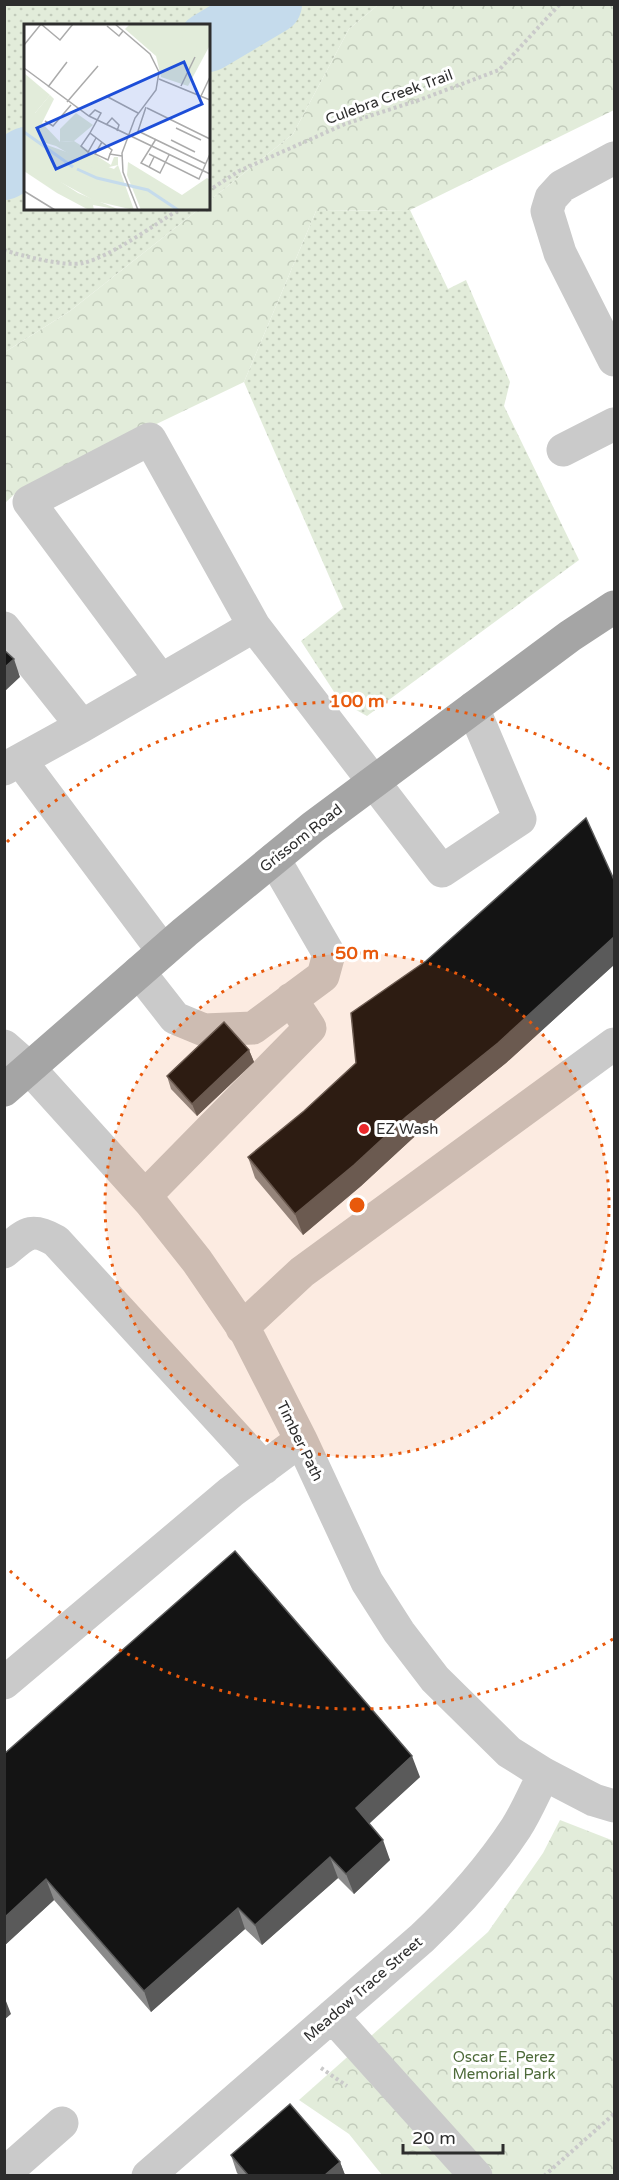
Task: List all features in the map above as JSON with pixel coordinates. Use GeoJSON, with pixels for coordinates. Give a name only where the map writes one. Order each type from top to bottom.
{"type":"FeatureCollection","features":[{"type":"Feature","properties":{"kind":"main road","name":"Grissom Road"},"geometry":{"type":"LineString","coordinates":[[4,1090],[163,951],[312,827],[570,636],[615,607]]}},
{"type":"Feature","properties":{"kind":"street"},"geometry":{"type":"LineString","coordinates":[[615,158],[562,186],[551,198],[547,211],[560,253],[615,360]]}},
{"type":"Feature","properties":{"kind":"street"},"geometry":{"type":"LineString","coordinates":[[563,450],[615,424]]}},
{"type":"Feature","properties":{"kind":"street"},"geometry":{"type":"LineString","coordinates":[[161,680],[29,502],[150,439],[254,626],[442,871],[520,819],[472,708]]}},
{"type":"Feature","properties":{"kind":"street"},"geometry":{"type":"LineString","coordinates":[[163,951],[13,765],[254,626]]}},
{"type":"Feature","properties":{"kind":"street"},"geometry":{"type":"LineString","coordinates":[[4,628],[82,726]]}},
{"type":"Feature","properties":{"kind":"street"},"geometry":{"type":"LineString","coordinates":[[139,972],[175,1018],[204,1030],[253,1028],[323,976],[329,954],[274,859]]}},
{"type":"Feature","properties":{"kind":"street"},"geometry":{"type":"LineString","coordinates":[[144,1196],[310,1028],[291,999]]}},
{"type":"Feature","properties":{"kind":"street"},"geometry":{"type":"LineString","coordinates":[[242,1328],[302,1272],[615,1044]]}},
{"type":"Feature","properties":{"kind":"street","name":"Timber Path"},"geometry":{"type":"LineString","coordinates":[[4,1046],[29,1068],[144,1196],[197,1261],[242,1328],[301,1440],[367,1582],[399,1632],[435,1679],[509,1752],[544,1774],[594,1800],[615,1806]]}},
{"type":"Feature","properties":{"kind":"street"},"geometry":{"type":"LineString","coordinates":[[4,1252],[26,1234],[42,1232],[56,1241],[264,1468]]}},
{"type":"Feature","properties":{"kind":"street"},"geometry":{"type":"LineString","coordinates":[[4,1683],[231,1492],[301,1440]]}},
{"type":"Feature","properties":{"kind":"street","name":"Meadow Trace Street"},"geometry":{"type":"LineString","coordinates":[[148,2175],[422,1938],[456,1905],[489,1867],[518,1826],[544,1774]]}},
{"type":"Feature","properties":{"kind":"street"},"geometry":{"type":"LineString","coordinates":[[332,2016],[476,2175]]}},
{"type":"Feature","properties":{"kind":"street"},"geometry":{"type":"LineString","coordinates":[[4,2174],[62,2123]]}},
{"type":"Feature","properties":{"kind":"path","name":"Culebra Creek Trail"},"geometry":{"type":"LineString","coordinates":[[210,189],[239,171],[345,124],[422,99],[499,70],[560,4]]}},
{"type":"Feature","properties":{"kind":"path"},"geometry":{"type":"LineString","coordinates":[[4,250],[29,258],[82,263],[142,233],[178,210]]}},
{"type":"Feature","properties":{"kind":"path"},"geometry":{"type":"LineString","coordinates":[[544,2175],[615,2114]]}},
{"type":"Feature","properties":{"kind":"green space"},"geometry":{"type":"Polygon","coordinates":[[[4,5],[378,5],[349,29],[293,134],[210,200],[210,24],[24,24],[24,210],[198,210],[70,311],[5,352],[4,5]]]}},
{"type":"Feature","properties":{"kind":"green space"},"geometry":{"type":"Polygon","coordinates":[[[378,5],[614,5],[614,110],[410,210],[316,211],[244,382],[19,490],[5,503],[5,352],[70,311],[198,210],[210,210],[210,200],[293,134],[349,29],[378,5]]]}},
{"type":"Feature","properties":{"kind":"green space"},"geometry":{"type":"Polygon","coordinates":[[[410,210],[448,289],[466,280],[510,382],[504,406],[579,560],[367,716],[340,701],[301,641],[343,608],[244,382],[316,211],[410,210]]]}},
{"type":"Feature","properties":{"kind":"green space","name":"Oscar E. Perez Memorial Park"},"geometry":{"type":"Polygon","coordinates":[[[560,1820],[614,1841],[614,2175],[382,2175],[349,2134],[299,2100],[488,1932],[543,1853],[560,1820]]]}},
{"type":"Feature","properties":{"kind":"building"},"geometry":{"type":"Polygon","coordinates":[[[4,650],[14,659],[4,668],[4,650]]]}},
{"type":"Feature","properties":{"kind":"building"},"geometry":{"type":"Polygon","coordinates":[[[586,818],[615,882],[615,936],[498,1043],[406,1117],[354,1165],[295,1214],[248,1157],[304,1111],[356,1063],[351,1013],[426,961],[586,818]]]}},
{"type":"Feature","properties":{"kind":"building"},"geometry":{"type":"Polygon","coordinates":[[[224,1022],[249,1050],[192,1104],[167,1076],[224,1022]]]}},
{"type":"Feature","properties":{"kind":"building"},"geometry":{"type":"Polygon","coordinates":[[[235,1551],[412,1756],[356,1808],[383,1840],[346,1874],[330,1857],[255,1925],[238,1908],[144,1991],[46,1879],[4,1918],[4,1754],[235,1551]]]}},
{"type":"Feature","properties":{"kind":"building"},"geometry":{"type":"Polygon","coordinates":[[[290,2104],[340,2162],[325,2175],[248,2175],[231,2155],[290,2104]]]}},
{"type":"Feature","properties":{"kind":"waterway"},"geometry":{"type":"LineString","coordinates":[[210,41],[272,4]]}},
{"type":"Feature","properties":{"kind":"waterway"},"geometry":{"type":"LineString","coordinates":[[4,170],[24,158]]}},
{"type":"Feature","properties":{"kind":"place","name":"EZ Wash"},"geometry":{"type":"Point","coordinates":[364,1129]}}]}
